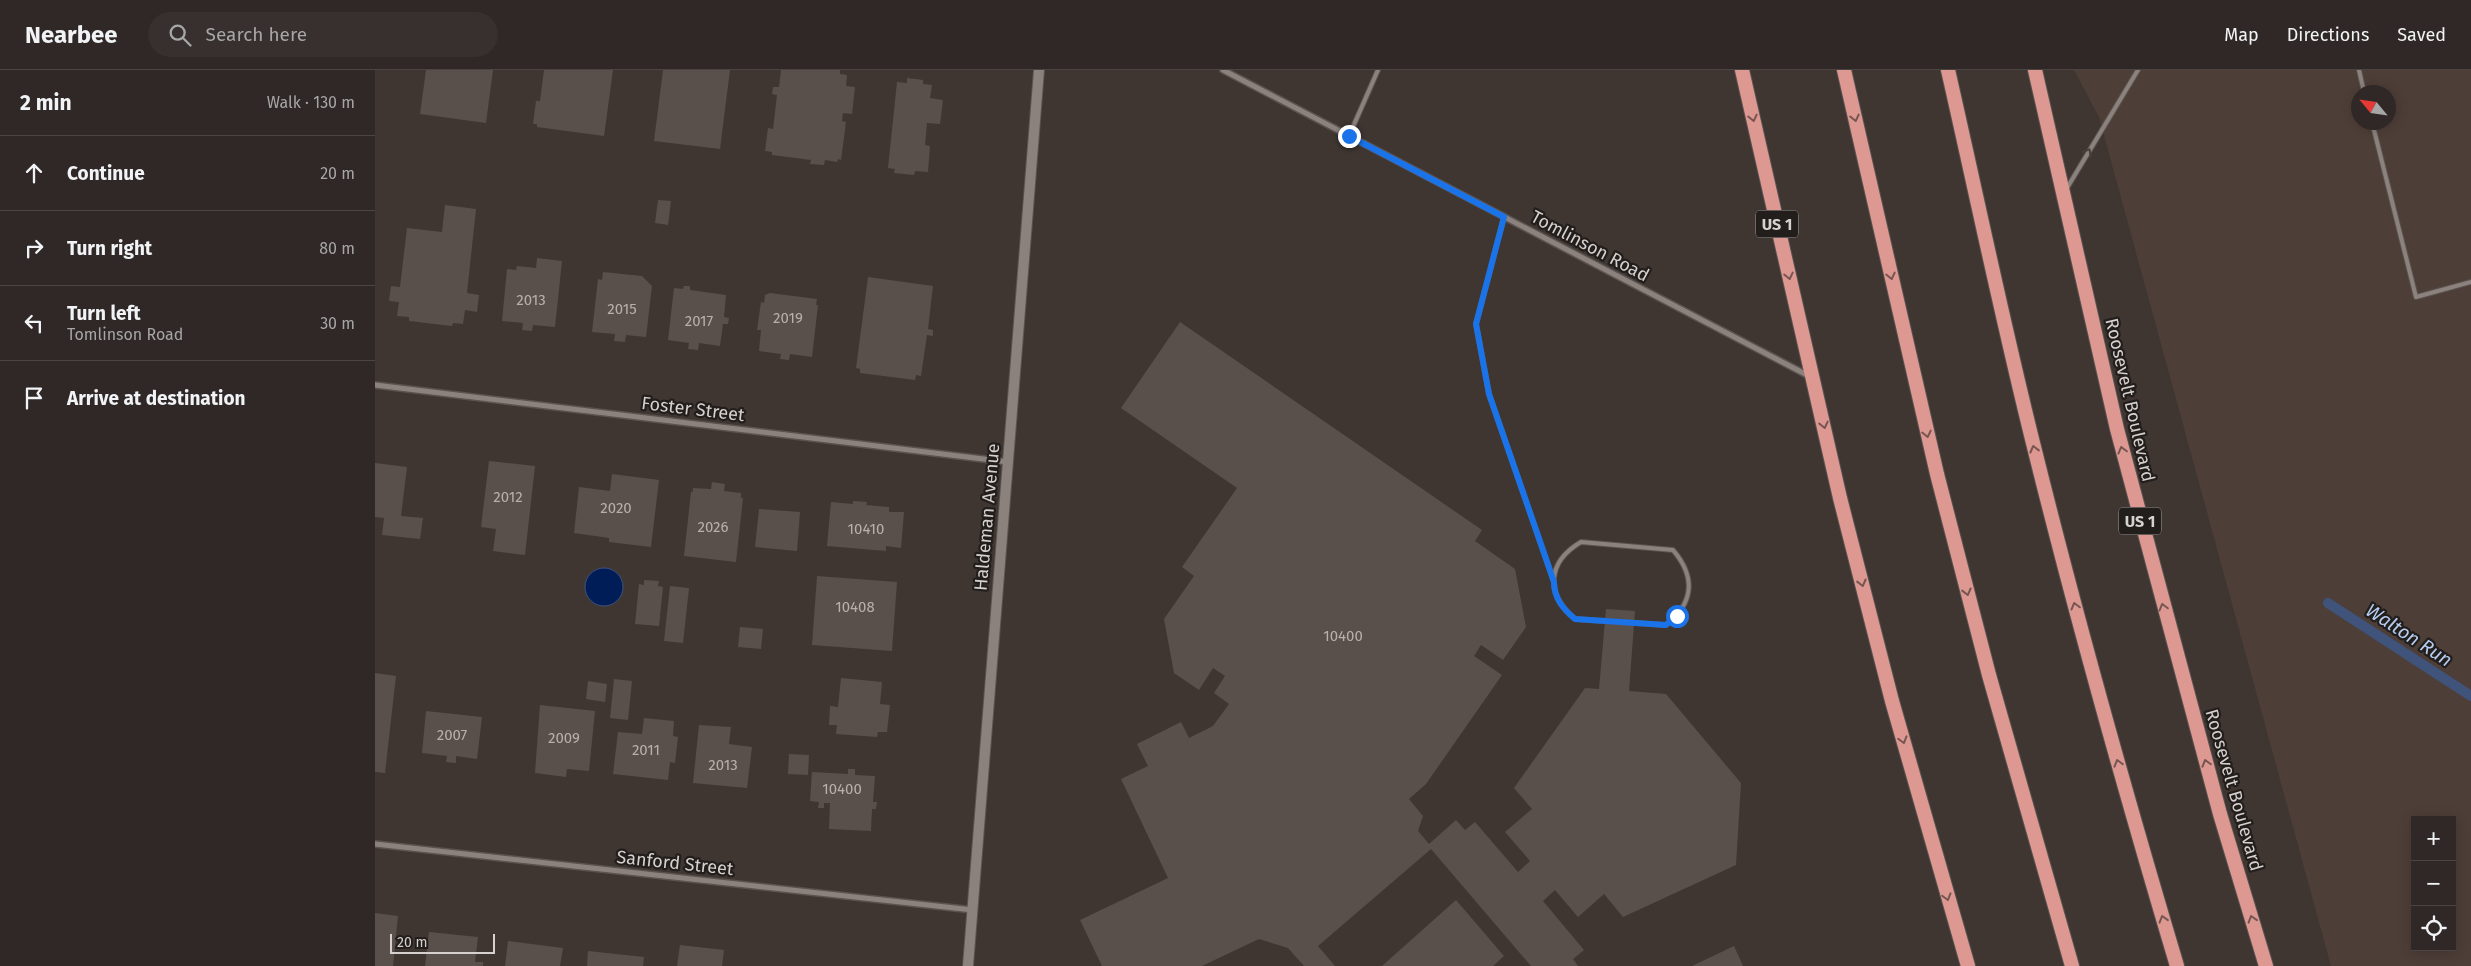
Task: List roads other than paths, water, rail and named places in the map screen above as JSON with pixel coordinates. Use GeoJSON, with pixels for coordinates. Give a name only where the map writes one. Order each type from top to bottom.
{"type":"FeatureCollection","features":[{"type":"Feature","properties":{"kind":"highway","name":"US 1"},"geometry":{"type":"LineString","coordinates":[[1742,70],[1840,498],[1892,701],[1968,966]]}},
{"type":"Feature","properties":{"kind":"highway"},"geometry":{"type":"LineString","coordinates":[[1844,70],[1937,474],[1991,684],[2072,966]]}},
{"type":"Feature","properties":{"kind":"highway"},"geometry":{"type":"LineString","coordinates":[[1947,70],[2034,450],[2086,648],[2177,966]]}},
{"type":"Feature","properties":{"kind":"highway","name":"Roosevelt Boulevard"},"geometry":{"type":"LineString","coordinates":[[2035,70],[2117,429],[2168,626],[2220,814],[2266,966]]}},
{"type":"Feature","properties":{"kind":"main road","name":"Haldeman Avenue"},"geometry":{"type":"LineString","coordinates":[[968,966],[1039,70]]}},
{"type":"Feature","properties":{"kind":"street","name":"Tomlinson Road"},"geometry":{"type":"LineString","coordinates":[[1223,70],[1812,378]]}},
{"type":"Feature","properties":{"kind":"street","name":"Foster Street"},"geometry":{"type":"LineString","coordinates":[[375,385],[1008,462]]}},
{"type":"Feature","properties":{"kind":"street","name":"Sanford Street"},"geometry":{"type":"LineString","coordinates":[[375,844],[973,910]]}},
{"type":"Feature","properties":{"kind":"lane"},"geometry":{"type":"LineString","coordinates":[[1349,136],[1378,70]]}},
{"type":"Feature","properties":{"kind":"lane"},"geometry":{"type":"LineString","coordinates":[[2063,194],[2138,70]]}},
{"type":"Feature","properties":{"kind":"lane"},"geometry":{"type":"LineString","coordinates":[[2359,70],[2362,85]]}},
{"type":"Feature","properties":{"kind":"lane"},"geometry":{"type":"LineString","coordinates":[[2374,130],[2416,297],[2471,282]]}},
{"type":"Feature","properties":{"kind":"lane"},"geometry":{"type":"LineString","coordinates":[[1504,217],[1476,324],[1489,394],[1554,582],[1557,598],[1564,610],[1575,619],[1666,625],[1677,616],[1686,604],[1689,589],[1688,574],[1682,561],[1673,550],[1581,542],[1569,549],[1560,559],[1554,582]]}},
{"type":"Feature","properties":{"kind":"water"},"geometry":{"type":"Polygon","coordinates":[[[604,568],[618,573],[623,587],[618,601],[604,606],[590,601],[585,587],[590,573],[604,568]]]}},
{"type":"Feature","properties":{"kind":"waterway","name":"Walton Run"},"geometry":{"type":"LineString","coordinates":[[2328,603],[2471,696]]}}]}
